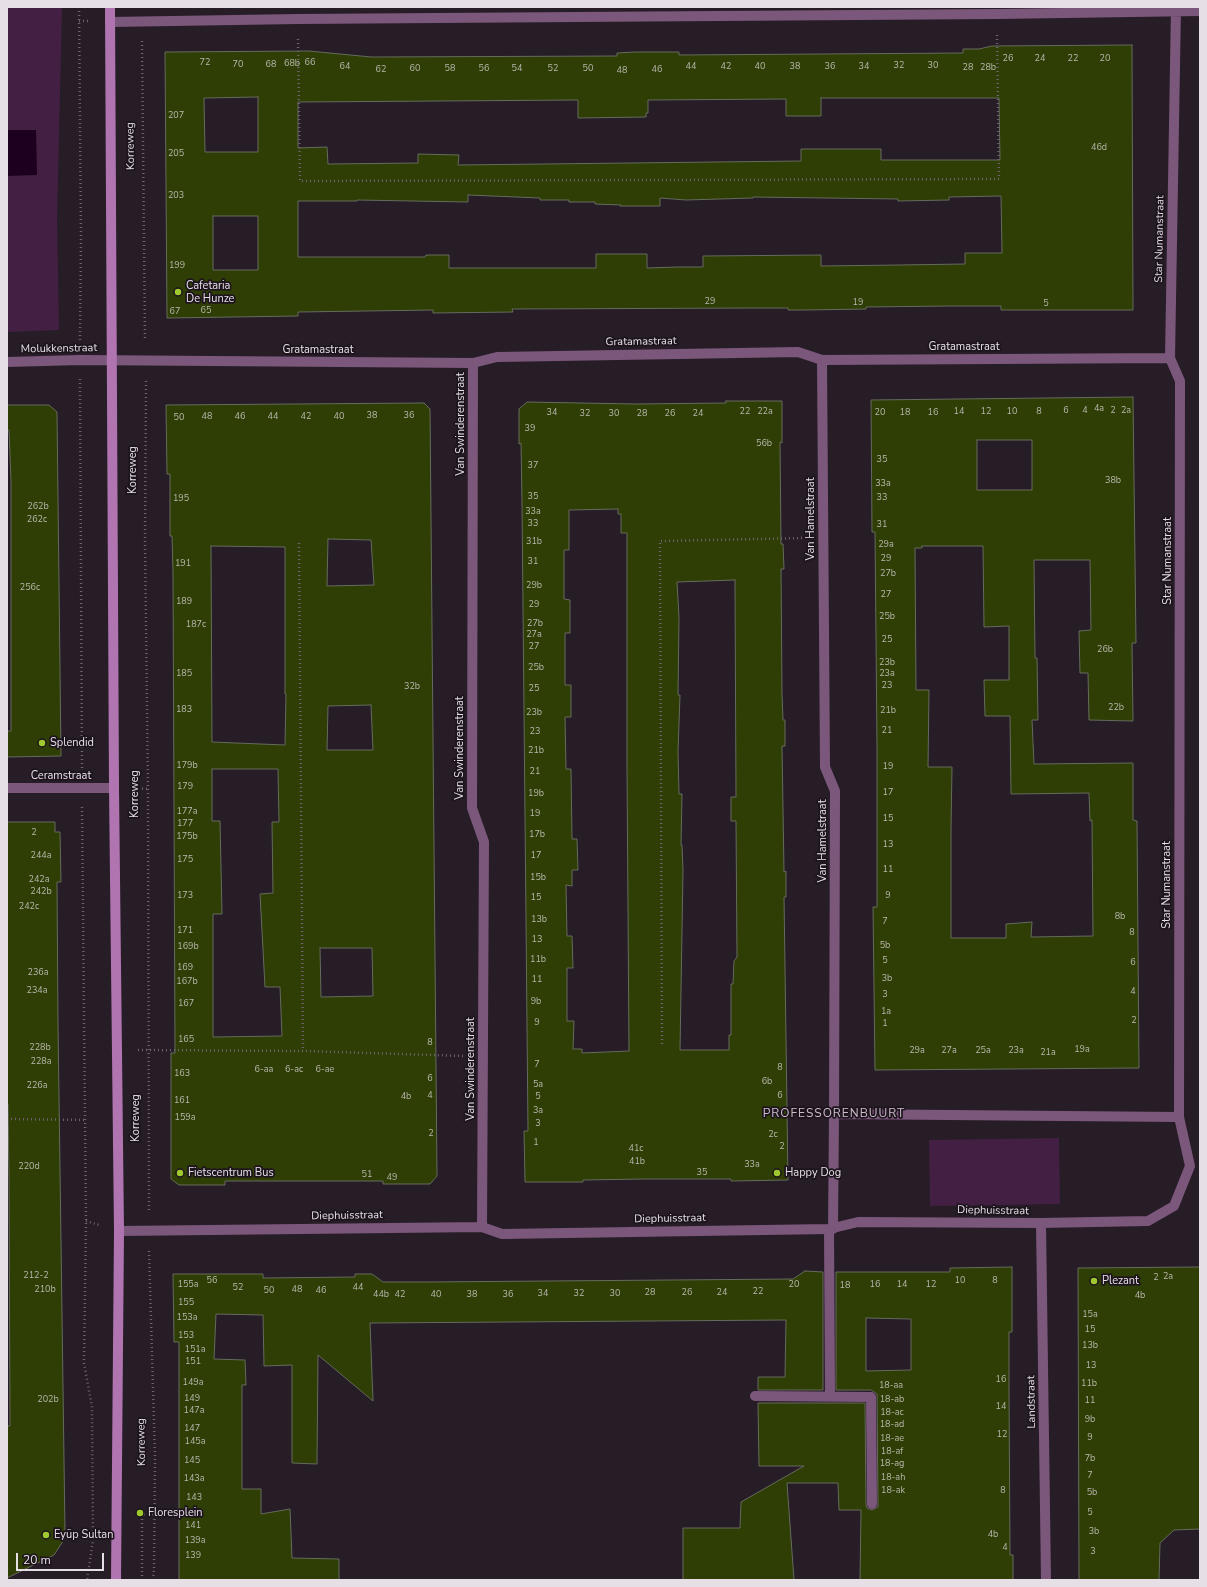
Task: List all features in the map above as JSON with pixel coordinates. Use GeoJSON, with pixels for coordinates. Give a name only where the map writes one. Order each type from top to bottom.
{"type":"FeatureCollection","features":[{"type":"Feature","properties":{"kind":"street","name":"Korreweg"},"geometry":{"type":"LineString","coordinates":[[110,7],[114,788],[119,1231],[116,1580]]}},
{"type":"Feature","properties":{"kind":"street"},"geometry":{"type":"LineString","coordinates":[[110,22],[298,19],[997,14],[1176,9],[1200,10]]}},
{"type":"Feature","properties":{"kind":"street","name":"Star Numanstraat"},"geometry":{"type":"LineString","coordinates":[[1176,9],[1170,358],[1180,381],[1179,1117]]}},
{"type":"Feature","properties":{"kind":"street","name":"Gratamastraat"},"geometry":{"type":"LineString","coordinates":[[112,361],[473,363],[497,356],[798,352],[822,360],[1170,358]]}},
{"type":"Feature","properties":{"kind":"street","name":"Van Hamelstraat"},"geometry":{"type":"LineString","coordinates":[[822,360],[825,767],[835,791],[834,1114],[831,1229],[830,1396]]}},
{"type":"Feature","properties":{"kind":"street","name":"Molukkenstraat"},"geometry":{"type":"LineString","coordinates":[[7,362],[112,361]]}},
{"type":"Feature","properties":{"kind":"street","name":"Van Swinderenstraat"},"geometry":{"type":"LineString","coordinates":[[473,363],[472,808],[484,842],[482,1226]]}},
{"type":"Feature","properties":{"kind":"street","name":"Ceramstraat"},"geometry":{"type":"LineString","coordinates":[[7,788],[114,788]]}},
{"type":"Feature","properties":{"kind":"street"},"geometry":{"type":"LineString","coordinates":[[834,1114],[1179,1117]]}},
{"type":"Feature","properties":{"kind":"street","name":"Diephuisstraat"},"geometry":{"type":"LineString","coordinates":[[119,1231],[482,1226],[502,1234],[831,1229],[858,1222],[1041,1223],[1148,1221],[1174,1206],[1195,1166],[1179,1117]]}},
{"type":"Feature","properties":{"kind":"street","name":"Landstraat"},"geometry":{"type":"LineString","coordinates":[[1041,1223],[1046,1580]]}},
{"type":"Feature","properties":{"kind":"street"},"geometry":{"type":"LineString","coordinates":[[755,1396],[871,1397],[872,1504]]}},
{"type":"Feature","properties":{"kind":"path"},"geometry":{"type":"LineString","coordinates":[[298,19],[300,181],[999,179],[997,14]]}},
{"type":"Feature","properties":{"kind":"path","name":"Korreweg"},"geometry":{"type":"LineString","coordinates":[[142,22],[146,361],[145,543],[149,1230],[155,1457],[153,1580]]}},
{"type":"Feature","properties":{"kind":"path"},"geometry":{"type":"LineString","coordinates":[[662,1044],[660,541],[823,538]]}},
{"type":"Feature","properties":{"kind":"path"},"geometry":{"type":"LineString","coordinates":[[299,543],[303,1050]]}},
{"type":"Feature","properties":{"kind":"path"},"geometry":{"type":"LineString","coordinates":[[117,1050],[303,1050],[483,1057]]}},
{"type":"Feature","properties":{"kind":"path"},"geometry":{"type":"LineString","coordinates":[[7,1119],[86,1120]]}},
{"type":"Feature","properties":{"kind":"path"},"geometry":{"type":"LineString","coordinates":[[142,1580],[142,1514],[155,1514]]}},
{"type":"Feature","properties":{"kind":"shaded area"},"geometry":{"type":"Polygon","coordinates":[[[7,7],[62,8],[57,219],[59,330],[7,332],[7,7]]]}},
{"type":"Feature","properties":{"kind":"shaded area"},"geometry":{"type":"Polygon","coordinates":[[[7,130],[36,130],[37,175],[7,176],[7,130]]]}},
{"type":"Feature","properties":{"kind":"shaded area"},"geometry":{"type":"Polygon","coordinates":[[[1059,1138],[1060,1204],[930,1206],[929,1140],[1059,1138]]]}},
{"type":"Feature","properties":{"kind":"building"},"geometry":{"type":"Polygon","coordinates":[[[1132,45],[1133,310],[1001,310],[1001,306],[866,307],[866,309],[805,310],[788,310],[788,308],[512,309],[513,312],[433,313],[433,310],[298,312],[298,316],[167,318],[165,52],[309,51],[371,57],[617,56],[617,53],[635,52],[679,52],[679,55],[963,53],[963,49],[979,49],[992,46],[1132,45]],[[258,97],[204,98],[205,152],[258,152],[258,97]],[[821,98],[821,116],[786,116],[786,99],[648,100],[648,113],[646,113],[646,117],[578,118],[578,100],[298,102],[298,148],[327,147],[328,164],[418,163],[418,154],[459,155],[458,165],[801,161],[801,149],[881,149],[881,160],[1000,160],[999,98],[821,98]],[[468,195],[468,202],[357,200],[298,201],[298,257],[425,257],[426,255],[449,255],[449,268],[596,268],[596,254],[647,254],[647,268],[703,267],[703,256],[821,255],[821,266],[965,264],[965,253],[1002,253],[1001,196],[949,197],[949,200],[898,201],[898,199],[753,197],[686,200],[660,198],[660,206],[620,206],[621,205],[595,204],[595,202],[569,202],[569,200],[540,200],[540,198],[468,195]],[[213,216],[213,270],[258,270],[258,216],[213,216]]]}},
{"type":"Feature","properties":{"kind":"building"},"geometry":{"type":"Polygon","coordinates":[[[1133,397],[1136,643],[1132,643],[1133,721],[1089,720],[1088,673],[1080,673],[1079,631],[1091,630],[1090,560],[1034,560],[1035,658],[1037,658],[1038,720],[1032,720],[1034,764],[1133,763],[1133,820],[1137,821],[1139,1068],[875,1070],[873,907],[877,907],[877,746],[875,532],[872,532],[871,400],[1133,397]],[[977,440],[977,490],[1032,490],[1032,440],[977,440]],[[922,546],[922,548],[915,548],[916,690],[929,690],[928,767],[952,767],[951,938],[1006,938],[1006,924],[1032,922],[1031,937],[1093,936],[1092,820],[1090,821],[1089,793],[1011,794],[1010,716],[985,716],[984,680],[1009,680],[1009,626],[984,627],[983,546],[922,546]]]}},
{"type":"Feature","properties":{"kind":"building"},"geometry":{"type":"Polygon","coordinates":[[[726,401],[782,401],[782,443],[780,442],[781,544],[783,544],[784,569],[781,569],[782,694],[783,720],[785,720],[785,746],[782,746],[784,872],[786,871],[786,897],[784,897],[788,1180],[731,1181],[731,1179],[644,1179],[583,1180],[583,1182],[525,1182],[524,1131],[528,1131],[522,502],[519,409],[527,402],[636,404],[726,403],[726,401]],[[618,509],[569,510],[569,550],[564,550],[564,599],[570,600],[570,633],[565,633],[565,685],[571,685],[571,717],[565,717],[566,769],[571,769],[572,839],[577,839],[578,870],[572,870],[572,886],[566,885],[567,936],[572,936],[573,968],[567,968],[567,1021],[574,1021],[573,1049],[582,1049],[582,1053],[629,1051],[627,533],[621,533],[621,514],[618,514],[618,509]],[[735,580],[677,582],[679,617],[678,695],[680,695],[678,752],[679,794],[682,794],[681,845],[683,871],[680,1050],[729,1050],[729,1035],[731,1035],[731,984],[733,984],[734,961],[737,957],[736,821],[731,821],[731,797],[736,797],[735,580]]]}},
{"type":"Feature","properties":{"kind":"building"},"geometry":{"type":"Polygon","coordinates":[[[424,403],[430,409],[437,1176],[430,1184],[383,1184],[383,1181],[225,1181],[225,1185],[179,1185],[171,1179],[171,1053],[175,1053],[173,573],[172,536],[170,536],[170,474],[167,474],[166,405],[424,403]],[[328,539],[327,586],[374,585],[371,540],[328,539]],[[211,546],[212,742],[285,745],[285,547],[211,546]],[[371,705],[328,706],[327,750],[373,750],[371,705]],[[212,769],[212,821],[220,821],[222,914],[213,914],[213,1037],[282,1036],[280,987],[265,987],[260,894],[273,893],[272,822],[279,822],[278,769],[212,769]],[[320,948],[321,997],[373,996],[372,948],[320,948]]]}},
{"type":"Feature","properties":{"kind":"building"},"geometry":{"type":"Polygon","coordinates":[[[7,405],[49,405],[57,412],[61,756],[7,757],[7,731],[11,731],[11,481],[9,430],[7,430],[7,405]]]}},
{"type":"Feature","properties":{"kind":"building"},"geometry":{"type":"Polygon","coordinates":[[[7,822],[55,822],[55,832],[60,832],[61,882],[57,882],[58,1024],[65,1538],[54,1555],[7,1578],[7,1426],[10,1426],[9,1179],[7,1104],[7,822]]]}},
{"type":"Feature","properties":{"kind":"building"},"geometry":{"type":"Polygon","coordinates":[[[1012,1267],[1012,1332],[1009,1332],[1009,1389],[1010,1555],[1013,1555],[1013,1580],[860,1580],[861,1510],[839,1510],[838,1483],[787,1483],[794,1580],[683,1580],[683,1528],[740,1528],[741,1502],[804,1466],[759,1466],[758,1403],[865,1403],[866,1504],[867,1508],[872,1510],[878,1507],[877,1394],[871,1390],[836,1390],[836,1272],[950,1272],[950,1268],[1012,1267]],[[866,1318],[866,1371],[911,1370],[911,1319],[866,1318]]]}},
{"type":"Feature","properties":{"kind":"building"},"geometry":{"type":"Polygon","coordinates":[[[1200,1267],[1200,1529],[1174,1530],[1160,1543],[1159,1580],[1079,1580],[1078,1268],[1200,1267]]]}},
{"type":"Feature","properties":{"kind":"building"},"geometry":{"type":"Polygon","coordinates":[[[805,1271],[823,1272],[823,1390],[758,1390],[758,1377],[785,1377],[786,1320],[370,1323],[373,1401],[318,1355],[317,1464],[292,1463],[292,1365],[264,1366],[263,1315],[216,1314],[214,1359],[245,1360],[246,1385],[242,1385],[242,1489],[261,1489],[261,1514],[290,1509],[292,1558],[339,1559],[339,1580],[179,1580],[179,1342],[174,1342],[173,1274],[263,1274],[263,1278],[355,1277],[355,1274],[372,1274],[383,1282],[426,1282],[793,1279],[805,1271]]]}},
{"type":"Feature","properties":{"kind":"place","name":"Cafetaria De Hunze"},"geometry":{"type":"Point","coordinates":[178,292]}},
{"type":"Feature","properties":{"kind":"place","name":"Splendid"},"geometry":{"type":"Point","coordinates":[42,743]}},
{"type":"Feature","properties":{"kind":"place","name":"Fietscentrum Bus"},"geometry":{"type":"Point","coordinates":[180,1173]}},
{"type":"Feature","properties":{"kind":"place","name":"Happy Dog"},"geometry":{"type":"Point","coordinates":[777,1173]}},
{"type":"Feature","properties":{"kind":"place","name":"Plezant"},"geometry":{"type":"Point","coordinates":[1094,1281]}},
{"type":"Feature","properties":{"kind":"place","name":"Floresplein"},"geometry":{"type":"Point","coordinates":[140,1513]}},
{"type":"Feature","properties":{"kind":"place","name":"Eyüp Sultan"},"geometry":{"type":"Point","coordinates":[46,1535]}},
{"type":"Feature","properties":{"kind":"district","name":"PROFESSORENBUURT"},"geometry":{"type":"Point","coordinates":[834,1114]}}]}
